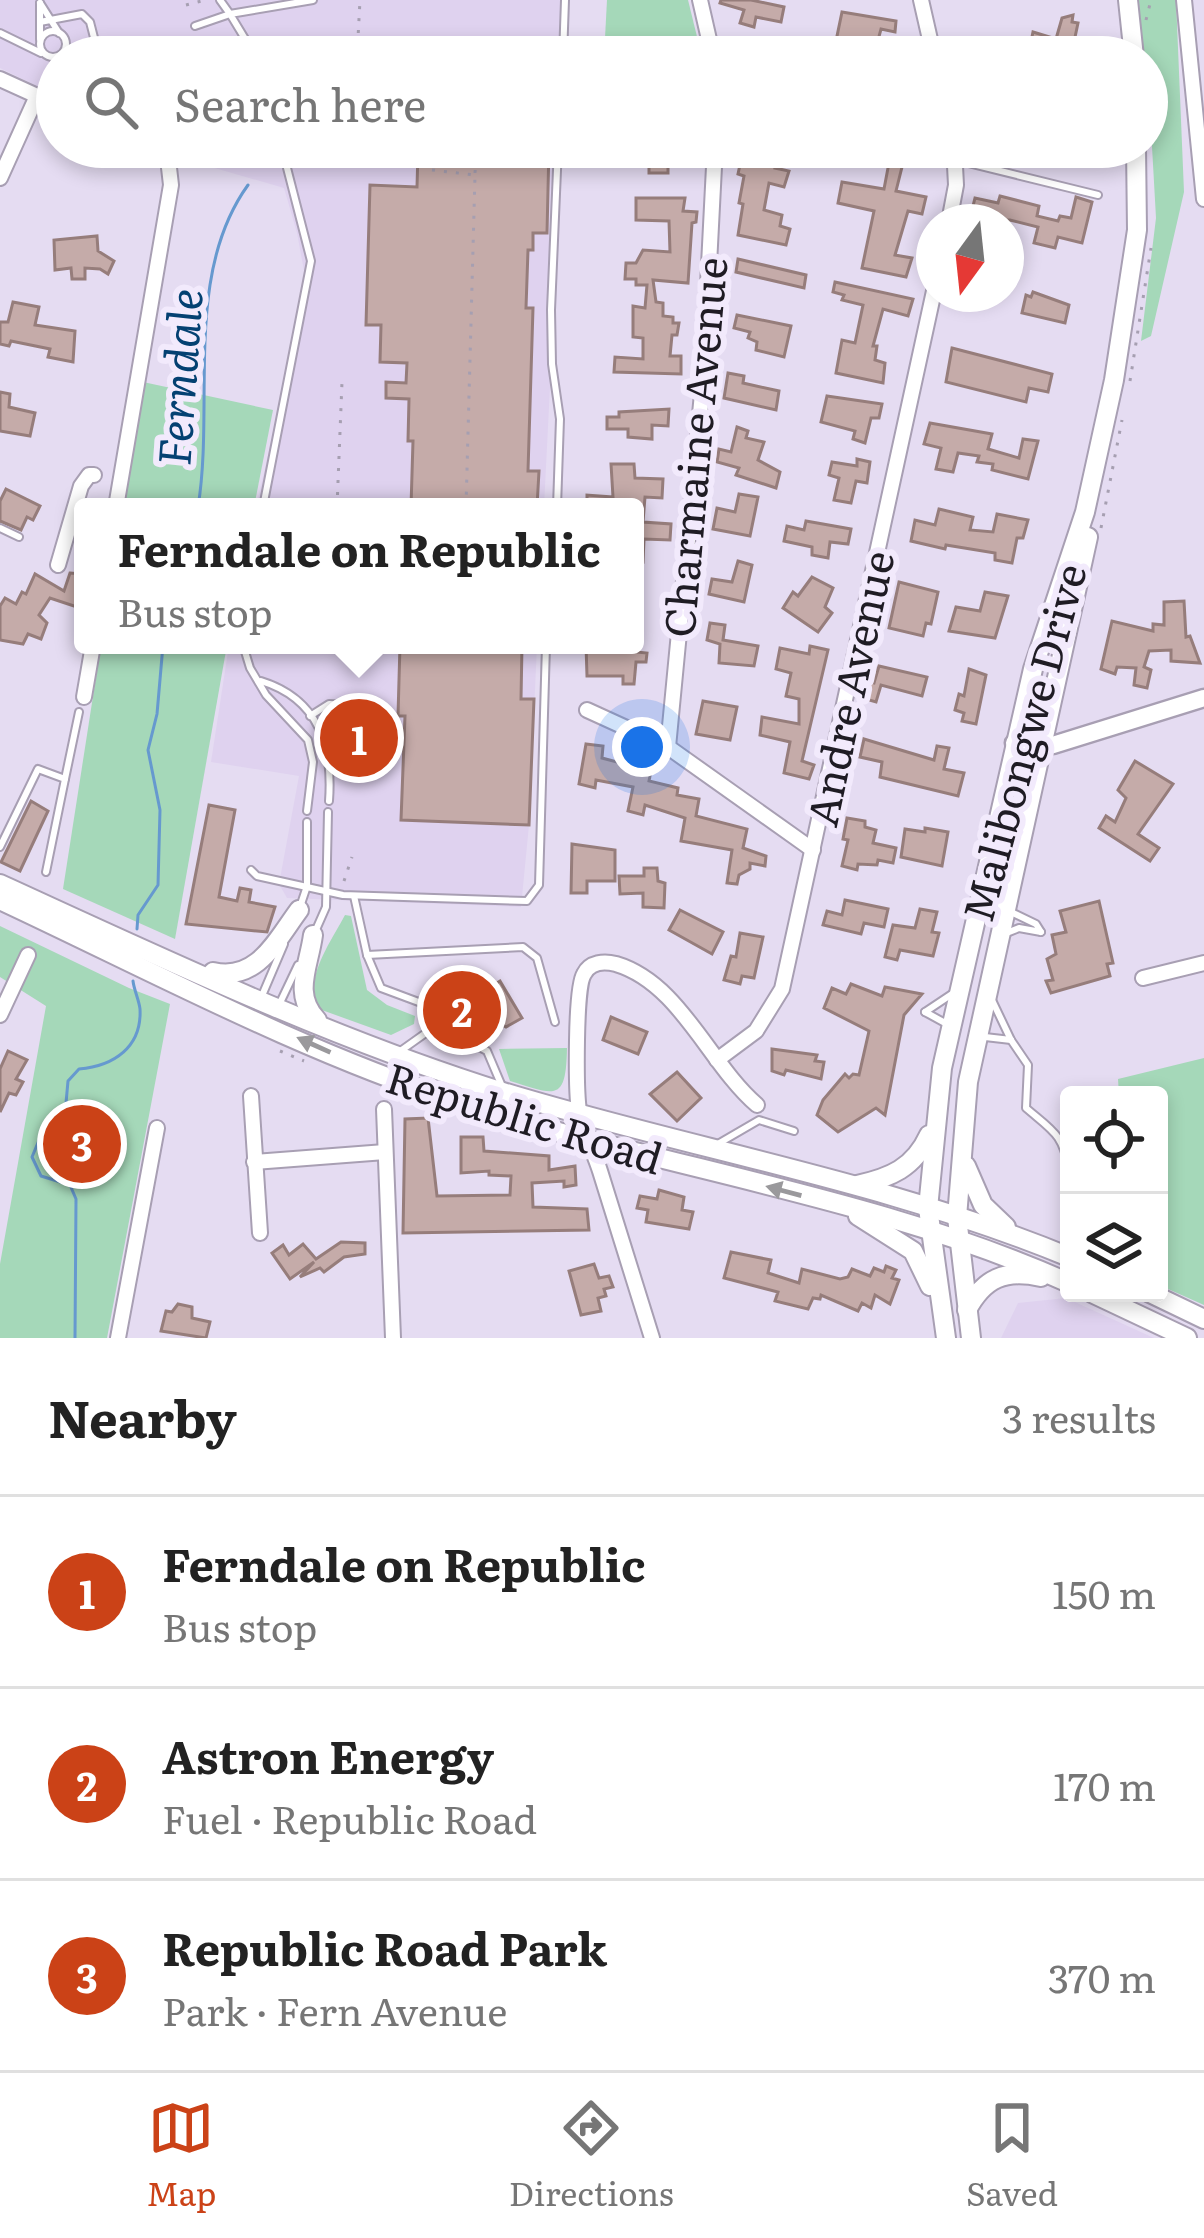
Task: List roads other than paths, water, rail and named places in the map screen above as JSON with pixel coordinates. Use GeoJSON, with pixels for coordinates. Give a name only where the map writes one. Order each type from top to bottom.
{"type":"FeatureCollection","features":[{"type":"Feature","properties":{"kind":"main road"},"geometry":{"type":"LineString","coordinates":[[1125,0],[1129,36]]}},
{"type":"Feature","properties":{"kind":"main road","name":"Malibongwe Drive"},"geometry":{"type":"LineString","coordinates":[[946,1338],[928,1208],[934,1120],[950,1026],[1014,743],[1085,512],[1114,380],[1137,230],[1138,168]]}},
{"type":"Feature","properties":{"kind":"main road","name":"Malibongwe Drive"},"geometry":{"type":"LineString","coordinates":[[970,1338],[958,1227],[962,1140],[976,1036],[1134,314],[1143,229],[1140,168]]}},
{"type":"Feature","properties":{"kind":"main road","name":"Republic Road"},"geometry":{"type":"LineString","coordinates":[[0,884],[173,962],[265,1012],[322,1024],[521,1097],[928,1208],[1060,1279]]}},
{"type":"Feature","properties":{"kind":"main road","name":"Republic Road"},"geometry":{"type":"LineString","coordinates":[[0,900],[265,1012],[457,1102],[930,1229],[958,1227],[1014,1234],[1060,1253]]}},
{"type":"Feature","properties":{"kind":"main road"},"geometry":{"type":"LineString","coordinates":[[173,962],[240,974],[262,959],[299,910]]}},
{"type":"Feature","properties":{"kind":"main road"},"geometry":{"type":"LineString","coordinates":[[313,935],[302,989],[305,1006],[322,1024]]}},
{"type":"Feature","properties":{"kind":"main road"},"geometry":{"type":"LineString","coordinates":[[850,1186],[877,1181],[910,1164],[926,1143],[934,1120]]}},
{"type":"Feature","properties":{"kind":"main road"},"geometry":{"type":"LineString","coordinates":[[962,1140],[972,1186],[983,1205],[1014,1234]]}},
{"type":"Feature","properties":{"kind":"main road"},"geometry":{"type":"LineString","coordinates":[[845,1207],[913,1251],[940,1313]]}},
{"type":"Feature","properties":{"kind":"main road"},"geometry":{"type":"LineString","coordinates":[[967,1310],[980,1288],[997,1276],[1033,1275],[1060,1282]]}},
{"type":"Feature","properties":{"kind":"main road"},"geometry":{"type":"LineString","coordinates":[[1111,1302],[1187,1338]]}},
{"type":"Feature","properties":{"kind":"main road"},"geometry":{"type":"LineString","coordinates":[[1168,1302],[1204,1319]]}},
{"type":"Feature","properties":{"kind":"street"},"geometry":{"type":"LineString","coordinates":[[700,0],[708,36]]}},
{"type":"Feature","properties":{"kind":"street"},"geometry":{"type":"LineString","coordinates":[[921,0],[929,36]]}},
{"type":"Feature","properties":{"kind":"street"},"geometry":{"type":"LineString","coordinates":[[1184,0],[1204,199]]}},
{"type":"Feature","properties":{"kind":"street"},"geometry":{"type":"LineString","coordinates":[[0,79],[36,96]]}},
{"type":"Feature","properties":{"kind":"street"},"geometry":{"type":"LineString","coordinates":[[0,178],[36,98]]}},
{"type":"Feature","properties":{"kind":"street"},"geometry":{"type":"LineString","coordinates":[[113,498],[107,478],[171,184],[169,168]]}},
{"type":"Feature","properties":{"kind":"street","name":"Charmaine Avenue"},"geometry":{"type":"LineString","coordinates":[[668,747],[703,382],[714,168]]}},
{"type":"Feature","properties":{"kind":"street"},"geometry":{"type":"LineString","coordinates":[[952,204],[955,168]]}},
{"type":"Feature","properties":{"kind":"street","name":"Andre Avenue"},"geometry":{"type":"LineString","coordinates":[[717,1060],[756,1031],[775,1006],[929,312]]}},
{"type":"Feature","properties":{"kind":"street"},"geometry":{"type":"LineString","coordinates":[[78,498],[89,475],[107,478]]}},
{"type":"Feature","properties":{"kind":"street"},"geometry":{"type":"LineString","coordinates":[[58,565],[74,510]]}},
{"type":"Feature","properties":{"kind":"street"},"geometry":{"type":"LineString","coordinates":[[81,705],[91,654]]}},
{"type":"Feature","properties":{"kind":"street"},"geometry":{"type":"LineString","coordinates":[[1014,743],[1040,747],[1074,740],[1204,698]]}},
{"type":"Feature","properties":{"kind":"street"},"geometry":{"type":"LineString","coordinates":[[587,710],[668,747],[813,850]]}},
{"type":"Feature","properties":{"kind":"street"},"geometry":{"type":"LineString","coordinates":[[0,1015],[5,991],[28,955]]}},
{"type":"Feature","properties":{"kind":"street"},"geometry":{"type":"LineString","coordinates":[[1142,978],[1204,963]]}},
{"type":"Feature","properties":{"kind":"street"},"geometry":{"type":"LineString","coordinates":[[654,1337],[579,1112],[580,985],[592,964],[616,964],[650,984],[757,1105]]}},
{"type":"Feature","properties":{"kind":"street"},"geometry":{"type":"LineString","coordinates":[[250,1096],[260,1233]]}},
{"type":"Feature","properties":{"kind":"street"},"geometry":{"type":"LineString","coordinates":[[384,1109],[393,1338]]}},
{"type":"Feature","properties":{"kind":"street"},"geometry":{"type":"LineString","coordinates":[[118,1338],[157,1128]]}},
{"type":"Feature","properties":{"kind":"street"},"geometry":{"type":"LineString","coordinates":[[254,1162],[386,1152]]}},
{"type":"Feature","properties":{"kind":"lane"},"geometry":{"type":"LineString","coordinates":[[220,0],[243,36]]}},
{"type":"Feature","properties":{"kind":"lane"},"geometry":{"type":"LineString","coordinates":[[195,26],[230,14],[313,0]]}},
{"type":"Feature","properties":{"kind":"lane"},"geometry":{"type":"LineString","coordinates":[[564,36],[566,0]]}},
{"type":"Feature","properties":{"kind":"lane"},"geometry":{"type":"LineString","coordinates":[[40,2],[63,36]]}},
{"type":"Feature","properties":{"kind":"lane"},"geometry":{"type":"LineString","coordinates":[[40,2],[40,36]]}},
{"type":"Feature","properties":{"kind":"lane"},"geometry":{"type":"LineString","coordinates":[[40,22],[82,14],[94,36]]}},
{"type":"Feature","properties":{"kind":"lane"},"geometry":{"type":"LineString","coordinates":[[0,33],[36,51]]}},
{"type":"Feature","properties":{"kind":"lane"},"geometry":{"type":"LineString","coordinates":[[45,36],[60,33]]}},
{"type":"Feature","properties":{"kind":"lane"},"geometry":{"type":"LineString","coordinates":[[265,498],[310,261],[287,168]]}},
{"type":"Feature","properties":{"kind":"lane"},"geometry":{"type":"LineString","coordinates":[[557,168],[551,310],[560,419],[557,498]]}},
{"type":"Feature","properties":{"kind":"lane"},"geometry":{"type":"LineString","coordinates":[[1004,168],[1098,195]]}},
{"type":"Feature","properties":{"kind":"lane"},"geometry":{"type":"LineString","coordinates":[[0,528],[19,537]]}},
{"type":"Feature","properties":{"kind":"lane"},"geometry":{"type":"LineString","coordinates":[[246,654],[266,695],[308,740],[313,762],[308,811]]}},
{"type":"Feature","properties":{"kind":"lane"},"geometry":{"type":"LineString","coordinates":[[251,870],[256,876],[354,896],[507,903],[531,897],[539,885],[546,654]]}},
{"type":"Feature","properties":{"kind":"lane"},"geometry":{"type":"LineString","coordinates":[[261,681],[285,691],[329,745],[328,801]]}},
{"type":"Feature","properties":{"kind":"lane"},"geometry":{"type":"LineString","coordinates":[[310,716],[329,704],[374,706]]}},
{"type":"Feature","properties":{"kind":"lane"},"geometry":{"type":"LineString","coordinates":[[46,872],[81,705]]}},
{"type":"Feature","properties":{"kind":"lane"},"geometry":{"type":"LineString","coordinates":[[0,847],[4,828],[38,769],[65,779]]}},
{"type":"Feature","properties":{"kind":"lane"},"geometry":{"type":"LineString","coordinates":[[265,1012],[321,922],[328,812]]}},
{"type":"Feature","properties":{"kind":"lane"},"geometry":{"type":"LineString","coordinates":[[265,1012],[307,886],[307,822]]}},
{"type":"Feature","properties":{"kind":"lane"},"geometry":{"type":"LineString","coordinates":[[354,896],[381,988],[424,1004],[437,1024],[487,1051],[501,1085],[521,1097]]}},
{"type":"Feature","properties":{"kind":"lane"},"geometry":{"type":"LineString","coordinates":[[998,938],[1016,928],[1040,932],[1036,924],[1005,908]]}},
{"type":"Feature","properties":{"kind":"lane"},"geometry":{"type":"LineString","coordinates":[[0,909],[27,912]]}},
{"type":"Feature","properties":{"kind":"lane"},"geometry":{"type":"LineString","coordinates":[[368,956],[523,947],[537,958],[555,1022]]}},
{"type":"Feature","properties":{"kind":"lane"},"geometry":{"type":"LineString","coordinates":[[950,1026],[925,1012],[959,988]]}},
{"type":"Feature","properties":{"kind":"lane"},"geometry":{"type":"LineString","coordinates":[[987,988],[1028,1065],[1026,1108],[1060,1137]]}},
{"type":"Feature","properties":{"kind":"lane"},"geometry":{"type":"LineString","coordinates":[[396,1054],[437,1024]]}},
{"type":"Feature","properties":{"kind":"lane"},"geometry":{"type":"LineString","coordinates":[[976,1036],[1011,1040]]}},
{"type":"Feature","properties":{"kind":"lane"},"geometry":{"type":"LineString","coordinates":[[707,1148],[759,1120],[794,1131]]}},
{"type":"Feature","properties":{"kind":"lane"},"geometry":{"type":"LineString","coordinates":[[742,1132],[742,1142],[760,1162]]}},
{"type":"Feature","properties":{"kind":"waterway","name":"Ferndale"},"geometry":{"type":"LineString","coordinates":[[199,498],[208,299],[228,220],[248,185]]}},
{"type":"Feature","properties":{"kind":"waterway","name":"Ferndale"},"geometry":{"type":"LineString","coordinates":[[137,929],[138,915],[158,885],[160,810],[148,750],[157,714],[162,654]]}},
{"type":"Feature","properties":{"kind":"waterway","name":"Ferndale"},"geometry":{"type":"LineString","coordinates":[[75,1338],[76,1199],[70,1185],[41,1176],[32,1157],[42,1133],[65,1114],[68,1081],[79,1069],[104,1064],[131,1044],[140,1009],[133,981]]}},
{"type":"Feature","properties":{"kind":"place","name":"Ferndale on Republic"},"geometry":{"type":"Point","coordinates":[359,738]}},
{"type":"Feature","properties":{"kind":"place","name":"Astron Energy"},"geometry":{"type":"Point","coordinates":[462,1010]}},
{"type":"Feature","properties":{"kind":"place","name":"Republic Road Park"},"geometry":{"type":"Point","coordinates":[82,1144]}}]}
